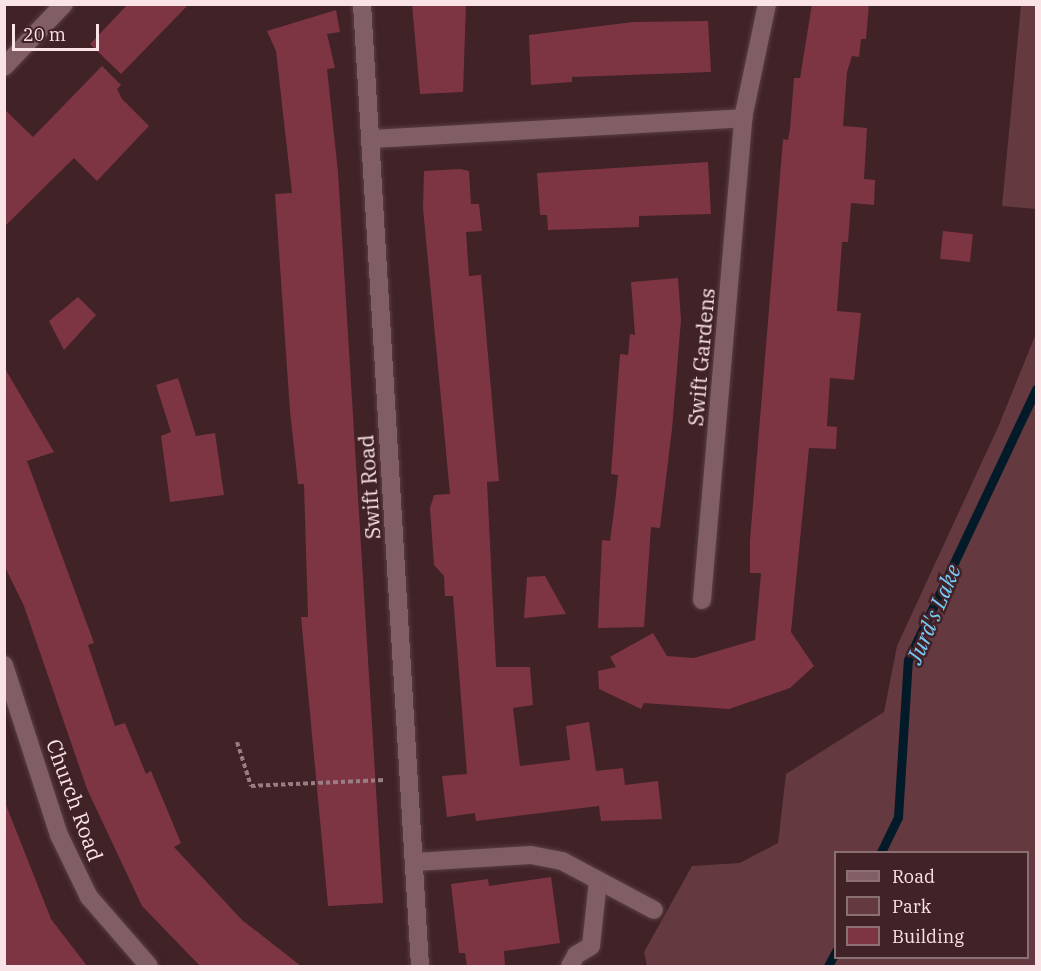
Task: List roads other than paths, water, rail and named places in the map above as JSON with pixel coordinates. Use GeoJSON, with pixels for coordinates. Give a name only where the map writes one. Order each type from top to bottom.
{"type":"FeatureCollection","features":[{"type":"Feature","properties":{"kind":"street"},"geometry":{"type":"LineString","coordinates":[[4,67],[64,4]]}},
{"type":"Feature","properties":{"kind":"street","name":"Swift Road"},"geometry":{"type":"LineString","coordinates":[[362,4],[372,138],[420,966]]}},
{"type":"Feature","properties":{"kind":"street","name":"Swift Gardens"},"geometry":{"type":"LineString","coordinates":[[702,600],[743,118],[767,4]]}},
{"type":"Feature","properties":{"kind":"street"},"geometry":{"type":"LineString","coordinates":[[372,138],[743,118]]}},
{"type":"Feature","properties":{"kind":"street","name":"Church Road"},"geometry":{"type":"LineString","coordinates":[[4,664],[59,835],[79,877],[106,923],[149,966]]}},
{"type":"Feature","properties":{"kind":"street"},"geometry":{"type":"LineString","coordinates":[[415,862],[531,855],[562,861],[654,909]]}},
{"type":"Feature","properties":{"kind":"street"},"geometry":{"type":"LineString","coordinates":[[570,966],[576,955],[591,946],[598,880]]}},
{"type":"Feature","properties":{"kind":"waterway","name":"Jurd's Lake"},"geometry":{"type":"LineString","coordinates":[[881,851],[898,817],[908,660],[1036,389]]}},
{"type":"Feature","properties":{"kind":"waterway","name":"Jurd's Lake"},"geometry":{"type":"LineString","coordinates":[[828,966],[834,955]]}}]}
